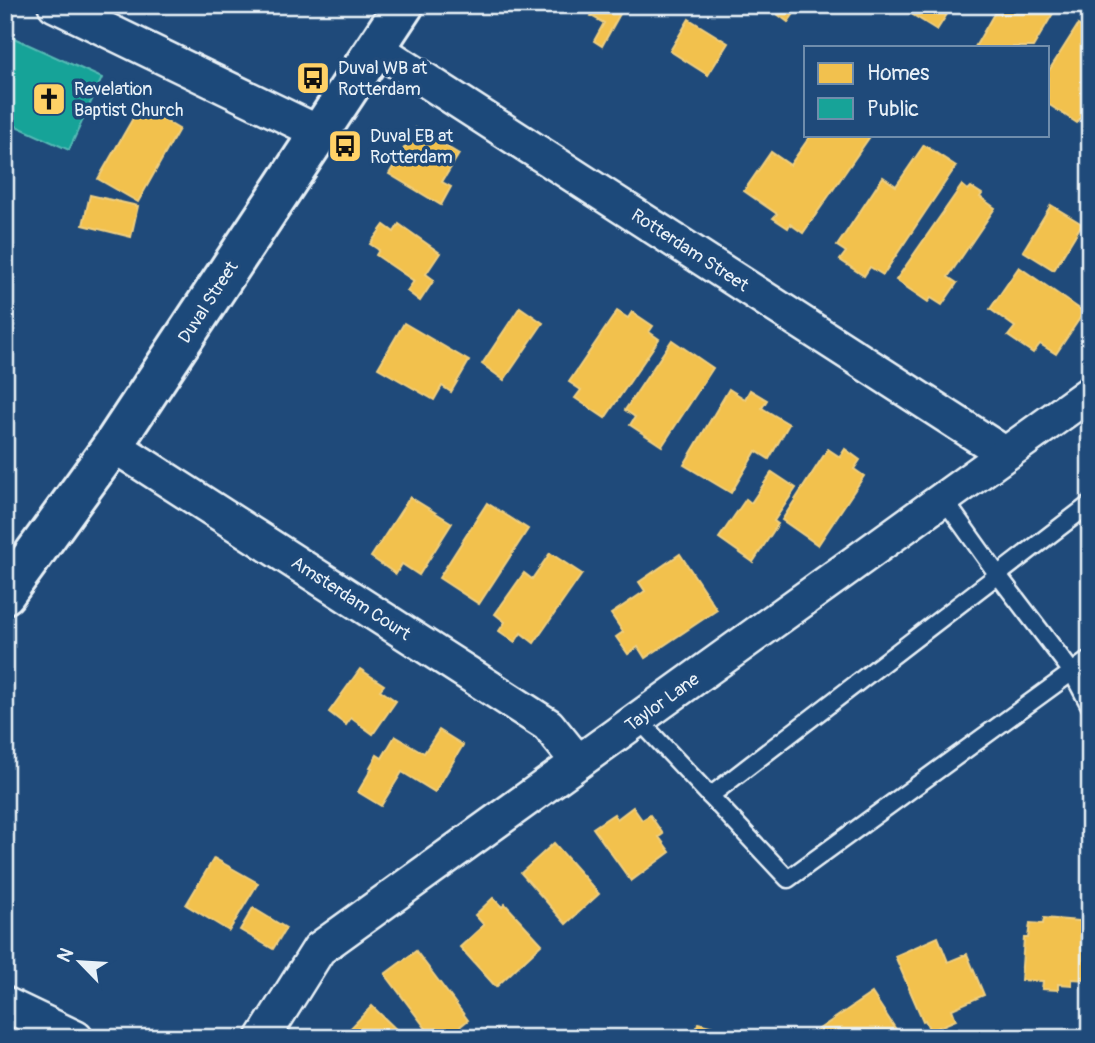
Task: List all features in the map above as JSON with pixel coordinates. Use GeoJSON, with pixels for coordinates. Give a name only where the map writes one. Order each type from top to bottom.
{"type":"FeatureCollection","features":[{"type":"Feature","properties":{"kind":"street"},"geometry":{"type":"LineString","coordinates":[[55,5],[320,133]]}},
{"type":"Feature","properties":{"kind":"street","name":"Duval Street"},"geometry":{"type":"LineString","coordinates":[[5,594],[113,445],[404,5]]}},
{"type":"Feature","properties":{"kind":"street","name":"Rotterdam Street"},"geometry":{"type":"LineString","coordinates":[[376,48],[1004,453]]}},
{"type":"Feature","properties":{"kind":"street","name":"Taylor Lane"},"geometry":{"type":"LineString","coordinates":[[263,1038],[319,949],[1090,393]]}},
{"type":"Feature","properties":{"kind":"street","name":"Amsterdam Court"},"geometry":{"type":"LineString","coordinates":[[113,445],[548,725],[578,762]]}},
{"type":"Feature","properties":{"kind":"street"},"geometry":{"type":"LineString","coordinates":[[5,1004],[76,1038]]}},
{"type":"Feature","properties":{"kind":"lane"},"geometry":{"type":"LineString","coordinates":[[943,498],[1072,672],[1090,706]]}},
{"type":"Feature","properties":{"kind":"lane"},"geometry":{"type":"LineString","coordinates":[[710,796],[1090,504]]}},
{"type":"Feature","properties":{"kind":"lane"},"geometry":{"type":"LineString","coordinates":[[638,719],[788,878],[1090,659]]}},
{"type":"Feature","properties":{"kind":"building: Homes"},"geometry":{"type":"Polygon","coordinates":[[[591,5],[625,5],[602,46],[594,41],[604,23],[591,16],[596,8],[591,5]]]}},
{"type":"Feature","properties":{"kind":"building: Homes"},"geometry":{"type":"Polygon","coordinates":[[[765,5],[800,5],[788,22],[765,5]]]}},
{"type":"Feature","properties":{"kind":"building: Homes"},"geometry":{"type":"Polygon","coordinates":[[[897,5],[953,5],[937,30],[897,5]]]}},
{"type":"Feature","properties":{"kind":"building: Homes"},"geometry":{"type":"Polygon","coordinates":[[[999,5],[1058,5],[1034,46],[976,46],[999,5]]]}},
{"type":"Feature","properties":{"kind":"building: Homes"},"geometry":{"type":"Polygon","coordinates":[[[689,19],[728,43],[708,75],[670,51],[689,19]]]}},
{"type":"Feature","properties":{"kind":"building: Homes"},"geometry":{"type":"Polygon","coordinates":[[[1078,25],[1090,33],[1090,104],[1077,123],[1050,105],[1050,69],[1078,25]]]}},
{"type":"Feature","properties":{"kind":"building: Homes"},"geometry":{"type":"Polygon","coordinates":[[[140,106],[179,129],[138,202],[98,179],[140,106]]]}},
{"type":"Feature","properties":{"kind":"building: Homes"},"geometry":{"type":"Polygon","coordinates":[[[416,128],[459,154],[442,182],[451,187],[441,205],[389,174],[416,128]]]}},
{"type":"Feature","properties":{"kind":"building: Homes"},"geometry":{"type":"Polygon","coordinates":[[[810,136],[870,136],[803,233],[790,224],[788,228],[773,218],[777,214],[744,191],[771,152],[790,165],[810,136]]]}},
{"type":"Feature","properties":{"kind":"building: Homes"},"geometry":{"type":"Polygon","coordinates":[[[924,145],[956,166],[883,275],[870,267],[864,276],[840,260],[846,252],[837,246],[883,177],[896,186],[924,145]]]}},
{"type":"Feature","properties":{"kind":"building: Homes"},"geometry":{"type":"Polygon","coordinates":[[[962,185],[982,194],[980,197],[995,208],[948,277],[957,283],[942,305],[931,298],[928,302],[896,280],[962,185]]]}},
{"type":"Feature","properties":{"kind":"building: Homes"},"geometry":{"type":"Polygon","coordinates":[[[90,195],[138,206],[131,237],[83,225],[90,195]]]}},
{"type":"Feature","properties":{"kind":"building: Homes"},"geometry":{"type":"Polygon","coordinates":[[[1051,205],[1082,224],[1054,270],[1023,251],[1051,205]]]}},
{"type":"Feature","properties":{"kind":"building: Homes"},"geometry":{"type":"Polygon","coordinates":[[[399,224],[440,253],[426,274],[434,280],[420,301],[407,291],[414,281],[376,255],[379,250],[370,244],[384,225],[394,232],[399,224]]]}},
{"type":"Feature","properties":{"kind":"building: Homes"},"geometry":{"type":"Polygon","coordinates":[[[1019,267],[1084,312],[1056,354],[1040,344],[1033,353],[1008,336],[1015,327],[990,309],[1019,267]]]}},
{"type":"Feature","properties":{"kind":"building: Homes"},"geometry":{"type":"Polygon","coordinates":[[[520,307],[543,323],[504,380],[482,364],[520,307]]]}},
{"type":"Feature","properties":{"kind":"building: Homes"},"geometry":{"type":"Polygon","coordinates":[[[617,311],[628,318],[632,312],[653,326],[649,332],[659,339],[605,418],[575,398],[581,390],[569,382],[617,311]]]}},
{"type":"Feature","properties":{"kind":"building: Homes"},"geometry":{"type":"Polygon","coordinates":[[[404,323],[469,361],[451,392],[442,386],[434,400],[378,368],[404,323]]]}},
{"type":"Feature","properties":{"kind":"building: Homes"},"geometry":{"type":"Polygon","coordinates":[[[672,340],[713,368],[662,446],[630,425],[635,417],[625,410],[672,340]]]}},
{"type":"Feature","properties":{"kind":"building: Homes"},"geometry":{"type":"Polygon","coordinates":[[[729,389],[745,399],[750,390],[767,400],[762,408],[789,424],[769,459],[756,451],[731,493],[684,465],[729,389]]]}},
{"type":"Feature","properties":{"kind":"building: Homes"},"geometry":{"type":"Polygon","coordinates":[[[828,449],[840,457],[845,449],[860,460],[854,469],[864,476],[818,545],[782,520],[828,449]]]}},
{"type":"Feature","properties":{"kind":"building: Homes"},"geometry":{"type":"Polygon","coordinates":[[[772,472],[796,488],[774,521],[778,524],[753,562],[719,538],[746,499],[751,503],[772,472]]]}},
{"type":"Feature","properties":{"kind":"building: Homes"},"geometry":{"type":"Polygon","coordinates":[[[410,497],[452,523],[419,575],[402,564],[396,574],[371,557],[410,497]]]}},
{"type":"Feature","properties":{"kind":"building: Homes"},"geometry":{"type":"Polygon","coordinates":[[[487,503],[528,529],[479,604],[439,578],[487,503]]]}},
{"type":"Feature","properties":{"kind":"building: Homes"},"geometry":{"type":"Polygon","coordinates":[[[550,553],[582,574],[534,643],[521,633],[515,642],[499,631],[505,622],[495,614],[524,573],[532,579],[550,553]]]}},
{"type":"Feature","properties":{"kind":"building: Homes"},"geometry":{"type":"Polygon","coordinates":[[[680,554],[717,610],[645,658],[638,647],[628,654],[616,637],[623,632],[611,614],[645,591],[639,582],[680,554]]]}},
{"type":"Feature","properties":{"kind":"building: Homes"},"geometry":{"type":"Polygon","coordinates":[[[360,669],[384,685],[380,690],[396,701],[373,734],[351,718],[346,725],[329,712],[360,669]]]}},
{"type":"Feature","properties":{"kind":"building: Homes"},"geometry":{"type":"Polygon","coordinates":[[[439,730],[463,745],[435,792],[402,772],[381,806],[358,792],[377,755],[382,758],[395,736],[424,753],[439,730]]]}},
{"type":"Feature","properties":{"kind":"building: Homes"},"geometry":{"type":"Polygon","coordinates":[[[633,807],[642,820],[650,815],[663,834],[659,837],[670,852],[631,881],[593,828],[614,814],[617,819],[633,807]]]}},
{"type":"Feature","properties":{"kind":"building: Homes"},"geometry":{"type":"Polygon","coordinates":[[[554,843],[599,894],[566,924],[521,873],[554,843]]]}},
{"type":"Feature","properties":{"kind":"building: Homes"},"geometry":{"type":"Polygon","coordinates":[[[214,858],[258,883],[229,931],[186,905],[214,858]]]}},
{"type":"Feature","properties":{"kind":"building: Homes"},"geometry":{"type":"Polygon","coordinates":[[[493,898],[502,907],[505,904],[542,944],[496,987],[460,947],[484,925],[475,915],[493,898]]]}},
{"type":"Feature","properties":{"kind":"building: Homes"},"geometry":{"type":"Polygon","coordinates":[[[253,908],[286,928],[273,949],[240,930],[253,908]]]}},
{"type":"Feature","properties":{"kind":"building: Homes"},"geometry":{"type":"Polygon","coordinates":[[[1044,918],[1090,922],[1086,980],[1072,979],[1072,985],[1058,984],[1058,990],[1042,989],[1043,981],[1021,980],[1024,938],[1028,938],[1030,923],[1043,924],[1044,918]]]}},
{"type":"Feature","properties":{"kind":"building: Homes"},"geometry":{"type":"Polygon","coordinates":[[[938,937],[948,962],[967,954],[984,995],[952,1009],[956,1020],[930,1031],[925,1020],[923,1021],[895,956],[938,937]]]}},
{"type":"Feature","properties":{"kind":"building: Homes"},"geometry":{"type":"Polygon","coordinates":[[[416,951],[468,1020],[446,1038],[433,1038],[385,974],[416,951]]]}},
{"type":"Feature","properties":{"kind":"building: Homes"},"geometry":{"type":"Polygon","coordinates":[[[872,993],[899,1034],[894,1038],[806,1038],[872,993]]]}},
{"type":"Feature","properties":{"kind":"building: Homes"},"geometry":{"type":"Polygon","coordinates":[[[372,1006],[405,1038],[342,1037],[372,1006]]]}},
{"type":"Feature","properties":{"kind":"building: Homes"},"geometry":{"type":"Polygon","coordinates":[[[698,1023],[754,1037],[694,1038],[698,1023]]]}},
{"type":"Feature","properties":{"kind":"building: Public","name":"Revelation Baptist Church"},"geometry":{"type":"Polygon","coordinates":[[[5,34],[102,78],[69,150],[5,121],[5,34]]]}},
{"type":"Feature","properties":{"kind":"place","name":"Duval WB at Rotterdam"},"geometry":{"type":"Point","coordinates":[313,78]}},
{"type":"Feature","properties":{"kind":"place","name":"Revelation Baptist Church"},"geometry":{"type":"Point","coordinates":[49,99]}},
{"type":"Feature","properties":{"kind":"place","name":"Duval EB at Rotterdam"},"geometry":{"type":"Point","coordinates":[345,146]}}]}
